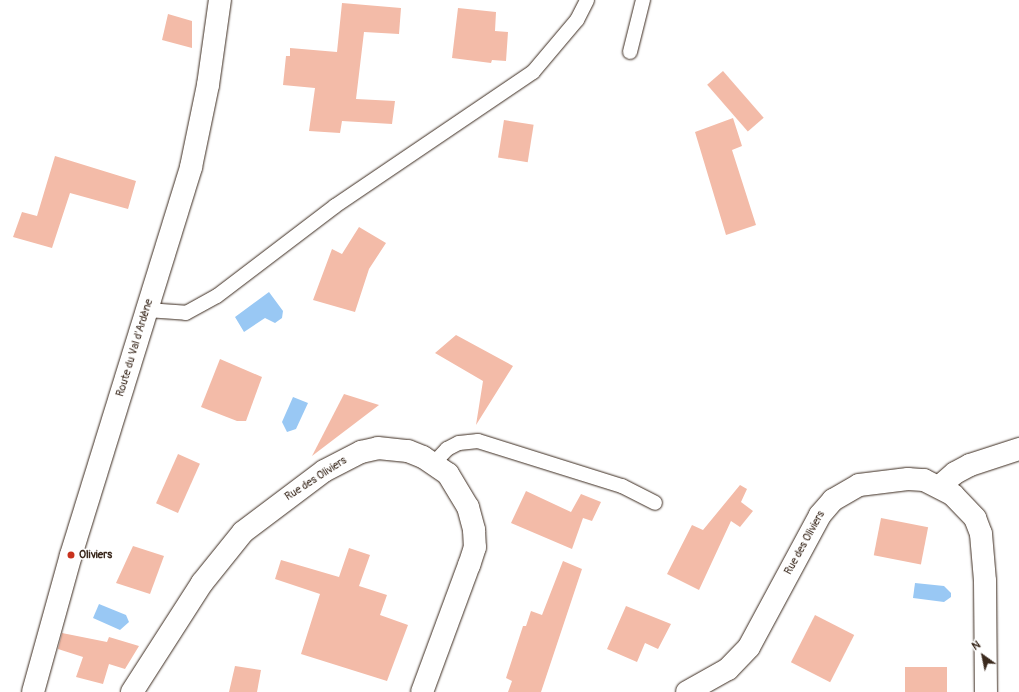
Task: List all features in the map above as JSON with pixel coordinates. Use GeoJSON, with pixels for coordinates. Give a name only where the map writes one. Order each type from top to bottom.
{"type":"FeatureCollection","features":[{"type":"Feature","properties":{"kind":"street","name":"Route du Val d'Ardène"},"geometry":{"type":"LineString","coordinates":[[33,692],[71,555],[191,167],[208,84],[220,0]]}},
{"type":"Feature","properties":{"kind":"street","name":"Rue des Oliviers"},"geometry":{"type":"LineString","coordinates":[[132,692],[202,582],[228,548],[298,489],[344,459],[378,448],[408,451],[434,464],[448,474],[468,507],[475,547],[422,692]]}},
{"type":"Feature","properties":{"kind":"street"},"geometry":{"type":"LineString","coordinates":[[940,486],[951,476],[970,465],[1019,449]]}},
{"type":"Feature","properties":{"kind":"street","name":"Rue des Oliviers"},"geometry":{"type":"LineString","coordinates":[[688,692],[724,673],[749,647],[820,515],[832,500],[846,490],[874,481],[908,479],[940,486],[965,506],[975,518],[981,534],[985,581],[986,692]]}},
{"type":"Feature","properties":{"kind":"lane"},"geometry":{"type":"LineString","coordinates":[[147,310],[186,313],[217,296],[335,206],[533,72],[577,20],[588,0]]}},
{"type":"Feature","properties":{"kind":"lane"},"geometry":{"type":"LineString","coordinates":[[630,52],[643,0]]}},
{"type":"Feature","properties":{"kind":"lane"},"geometry":{"type":"LineString","coordinates":[[434,464],[447,449],[459,443],[478,441],[578,475],[622,486],[656,503]]}},
{"type":"Feature","properties":{"kind":"water"},"geometry":{"type":"Polygon","coordinates":[[[269,292],[283,311],[282,318],[275,323],[265,318],[244,332],[235,317],[269,292]]]}},
{"type":"Feature","properties":{"kind":"water"},"geometry":{"type":"Polygon","coordinates":[[[293,397],[308,403],[296,429],[287,432],[282,422],[293,397]]]}},
{"type":"Feature","properties":{"kind":"water"},"geometry":{"type":"Polygon","coordinates":[[[915,583],[944,586],[951,593],[951,597],[944,602],[913,598],[915,583]]]}},
{"type":"Feature","properties":{"kind":"water"},"geometry":{"type":"Polygon","coordinates":[[[99,604],[126,615],[129,622],[120,630],[93,618],[99,604]]]}},
{"type":"Feature","properties":{"kind":"building"},"geometry":{"type":"Polygon","coordinates":[[[342,3],[401,8],[399,34],[364,32],[356,99],[395,101],[392,124],[342,121],[340,133],[309,131],[315,88],[283,85],[286,56],[290,56],[290,48],[337,52],[342,3]]]}},
{"type":"Feature","properties":{"kind":"building"},"geometry":{"type":"Polygon","coordinates":[[[458,8],[496,12],[495,31],[508,32],[506,61],[492,60],[491,63],[452,58],[458,8]]]}},
{"type":"Feature","properties":{"kind":"building"},"geometry":{"type":"Polygon","coordinates":[[[168,14],[192,21],[192,48],[162,40],[168,14]]]}},
{"type":"Feature","properties":{"kind":"building"},"geometry":{"type":"Polygon","coordinates":[[[723,71],[764,118],[748,132],[707,85],[723,71]]]}},
{"type":"Feature","properties":{"kind":"building"},"geometry":{"type":"Polygon","coordinates":[[[733,118],[742,146],[732,150],[756,225],[726,235],[695,132],[733,118]]]}},
{"type":"Feature","properties":{"kind":"building"},"geometry":{"type":"Polygon","coordinates":[[[504,120],[534,125],[528,162],[498,158],[504,120]]]}},
{"type":"Feature","properties":{"kind":"building"},"geometry":{"type":"Polygon","coordinates":[[[55,156],[136,181],[128,209],[70,193],[52,248],[13,237],[22,212],[37,216],[55,156]]]}},
{"type":"Feature","properties":{"kind":"building"},"geometry":{"type":"Polygon","coordinates":[[[359,227],[386,243],[369,269],[355,312],[313,300],[332,249],[342,254],[359,227]]]}},
{"type":"Feature","properties":{"kind":"building"},"geometry":{"type":"Polygon","coordinates":[[[456,335],[513,366],[476,425],[483,381],[435,353],[456,335]]]}},
{"type":"Feature","properties":{"kind":"building"},"geometry":{"type":"Polygon","coordinates":[[[220,359],[262,377],[246,421],[237,421],[201,407],[220,359]]]}},
{"type":"Feature","properties":{"kind":"building"},"geometry":{"type":"Polygon","coordinates":[[[344,394],[379,405],[312,456],[344,394]]]}},
{"type":"Feature","properties":{"kind":"building"},"geometry":{"type":"Polygon","coordinates":[[[178,454],[200,464],[178,513],[156,503],[178,454]]]}},
{"type":"Feature","properties":{"kind":"building"},"geometry":{"type":"Polygon","coordinates":[[[740,485],[747,489],[741,502],[753,511],[740,527],[731,521],[699,590],[667,574],[692,525],[703,530],[740,485]]]}},
{"type":"Feature","properties":{"kind":"building"},"geometry":{"type":"Polygon","coordinates":[[[526,491],[571,512],[581,494],[601,502],[592,521],[583,518],[572,549],[511,523],[526,491]]]}},
{"type":"Feature","properties":{"kind":"building"},"geometry":{"type":"Polygon","coordinates":[[[881,518],[928,527],[921,564],[874,555],[881,518]]]}},
{"type":"Feature","properties":{"kind":"building"},"geometry":{"type":"Polygon","coordinates":[[[133,546],[164,556],[150,594],[116,583],[133,546]]]}},
{"type":"Feature","properties":{"kind":"building"},"geometry":{"type":"Polygon","coordinates":[[[349,548],[370,555],[359,586],[387,595],[380,615],[408,625],[387,681],[301,654],[320,594],[275,579],[281,560],[339,577],[349,548]]]}},
{"type":"Feature","properties":{"kind":"building"},"geometry":{"type":"Polygon","coordinates":[[[563,561],[582,569],[541,692],[508,692],[512,681],[506,678],[523,626],[526,626],[531,611],[542,615],[563,561]]]}},
{"type":"Feature","properties":{"kind":"building"},"geometry":{"type":"Polygon","coordinates":[[[626,606],[671,624],[658,649],[645,643],[637,662],[607,649],[626,606]]]}},
{"type":"Feature","properties":{"kind":"building"},"geometry":{"type":"Polygon","coordinates":[[[815,615],[854,635],[830,682],[791,662],[815,615]]]}},
{"type":"Feature","properties":{"kind":"building"},"geometry":{"type":"Polygon","coordinates":[[[62,633],[107,642],[109,637],[139,646],[125,669],[109,664],[103,684],[76,677],[83,657],[58,649],[62,633]]]}},
{"type":"Feature","properties":{"kind":"building"},"geometry":{"type":"Polygon","coordinates":[[[235,666],[261,670],[257,692],[229,692],[235,666]]]}},
{"type":"Feature","properties":{"kind":"building"},"geometry":{"type":"Polygon","coordinates":[[[905,667],[947,667],[947,692],[905,692],[905,667]]]}},
{"type":"Feature","properties":{"kind":"place","name":"Oliviers"},"geometry":{"type":"Point","coordinates":[71,555]}}]}
